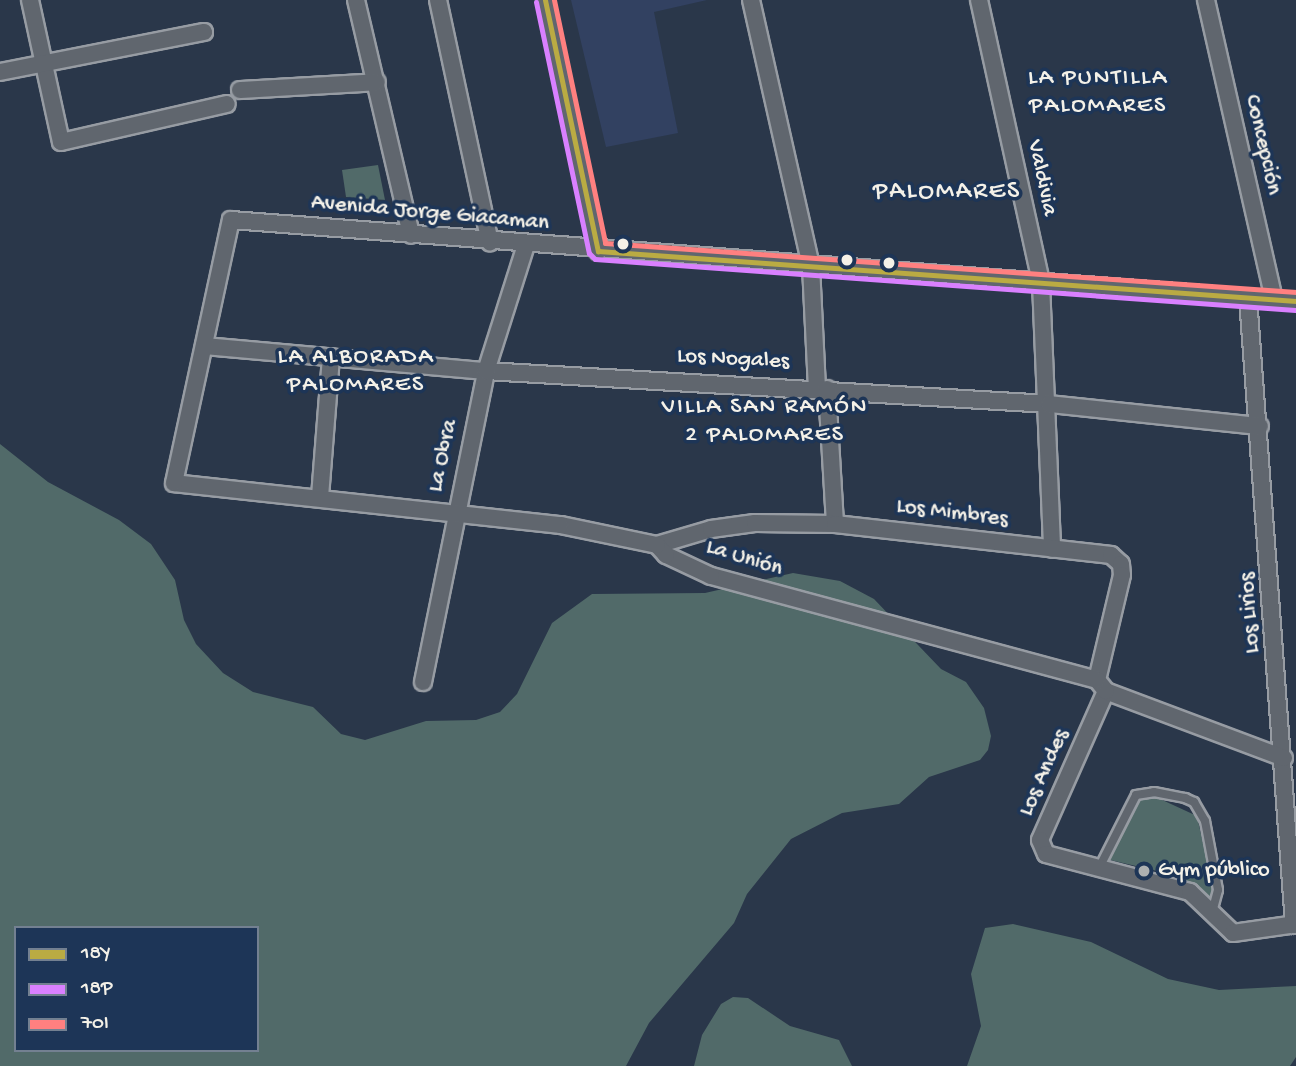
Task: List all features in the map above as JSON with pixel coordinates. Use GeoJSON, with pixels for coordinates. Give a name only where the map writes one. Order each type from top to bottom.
{"type":"FeatureCollection","features":[{"type":"Feature","properties":{"kind":"street"},"geometry":{"type":"LineString","coordinates":[[30,0],[46,63],[61,142],[227,104]]}},
{"type":"Feature","properties":{"kind":"street"},"geometry":{"type":"LineString","coordinates":[[356,0],[411,235]]}},
{"type":"Feature","properties":{"kind":"street"},"geometry":{"type":"LineString","coordinates":[[438,0],[490,242]]}},
{"type":"Feature","properties":{"kind":"street"},"geometry":{"type":"LineString","coordinates":[[545,0],[598,251]]}},
{"type":"Feature","properties":{"kind":"street"},"geometry":{"type":"LineString","coordinates":[[751,0],[811,266],[835,524]]}},
{"type":"Feature","properties":{"kind":"street","name":"Valdivia"},"geometry":{"type":"LineString","coordinates":[[979,0],[1041,283],[1049,404],[1052,549]]}},
{"type":"Feature","properties":{"kind":"street","name":"Concepción"},"geometry":{"type":"LineString","coordinates":[[1206,0],[1274,299]]}},
{"type":"Feature","properties":{"kind":"street"},"geometry":{"type":"LineString","coordinates":[[0,72],[204,32]]}},
{"type":"Feature","properties":{"kind":"street"},"geometry":{"type":"LineString","coordinates":[[240,90],[377,82]]}},
{"type":"Feature","properties":{"kind":"street","name":"Avenida Jorge Giacaman"},"geometry":{"type":"LineString","coordinates":[[204,346],[231,220],[598,251],[1296,301]]}},
{"type":"Feature","properties":{"kind":"street","name":"La Obra"},"geometry":{"type":"LineString","coordinates":[[423,682],[455,512],[486,371],[526,245]]}},
{"type":"Feature","properties":{"kind":"street","name":"Los Lirios"},"geometry":{"type":"LineString","coordinates":[[1248,298],[1260,426],[1295,924]]}},
{"type":"Feature","properties":{"kind":"street","name":"Los Nogales"},"geometry":{"type":"LineString","coordinates":[[204,346],[486,371],[822,388],[1049,404],[1260,426]]}},
{"type":"Feature","properties":{"kind":"street","name":"La Unión"},"geometry":{"type":"LineString","coordinates":[[204,346],[174,483],[183,488],[320,497],[455,512],[560,525],[657,545],[666,555],[711,576],[1101,685],[1284,758]]}},
{"type":"Feature","properties":{"kind":"street"},"geometry":{"type":"LineString","coordinates":[[320,497],[331,357]]}},
{"type":"Feature","properties":{"kind":"street","name":"Los Mimbres"},"geometry":{"type":"LineString","coordinates":[[657,545],[712,529],[755,523],[835,524],[1111,555],[1121,564],[1122,575],[1101,685]]}},
{"type":"Feature","properties":{"kind":"street","name":"Los Andes"},"geometry":{"type":"LineString","coordinates":[[1101,685],[1040,840],[1046,854],[1098,871],[1190,892],[1211,915],[1233,933],[1295,924]]}},
{"type":"Feature","properties":{"kind":"lane"},"geometry":{"type":"LineString","coordinates":[[1098,871],[1136,795],[1167,793],[1194,802],[1205,821],[1218,890],[1211,915]]}},
{"type":"Feature","properties":{"kind":"shaded area"},"geometry":{"type":"Polygon","coordinates":[[[571,0],[707,0],[654,12],[678,133],[606,147],[571,0]]]}},
{"type":"Feature","properties":{"kind":"green space"},"geometry":{"type":"Polygon","coordinates":[[[378,165],[385,200],[346,197],[342,170],[378,165]]]}},
{"type":"Feature","properties":{"kind":"green space"},"geometry":{"type":"Polygon","coordinates":[[[0,444],[48,482],[119,520],[151,544],[175,580],[184,620],[196,644],[223,673],[253,692],[313,707],[341,734],[365,740],[426,721],[476,720],[500,712],[517,694],[552,623],[592,594],[705,593],[793,573],[840,581],[874,599],[941,669],[966,682],[984,708],[991,736],[988,750],[980,760],[929,777],[899,804],[842,813],[791,839],[747,894],[734,923],[649,1023],[626,1066],[0,1066],[0,444]]]}},
{"type":"Feature","properties":{"kind":"green space"},"geometry":{"type":"Polygon","coordinates":[[[1135,798],[1158,798],[1197,816],[1210,875],[1212,894],[1207,899],[1170,874],[1106,859],[1135,798]]]}},
{"type":"Feature","properties":{"kind":"green space"},"geometry":{"type":"Polygon","coordinates":[[[1013,924],[1091,942],[1168,979],[1219,990],[1296,986],[1296,1057],[1290,1066],[967,1066],[981,1026],[971,974],[985,928],[1013,924]]]}},
{"type":"Feature","properties":{"kind":"green space"},"geometry":{"type":"Polygon","coordinates":[[[733,997],[748,998],[790,1026],[839,1040],[852,1066],[694,1066],[702,1035],[721,1004],[733,997]]]}},
{"type":"Feature","properties":{"kind":"transit line","name":"18Y"},"geometry":{"type":"LineString","coordinates":[[545,0],[598,251],[1296,301]]}},
{"type":"Feature","properties":{"kind":"transit line","name":"70I"},"geometry":{"type":"LineString","coordinates":[[554,0],[605,243],[1296,292]]}},
{"type":"Feature","properties":{"kind":"transit line","name":"18P"},"geometry":{"type":"LineString","coordinates":[[536,2],[589,253],[595,259],[1295,310]]}},
{"type":"Feature","properties":{"kind":"place","name":"Gym público"},"geometry":{"type":"Point","coordinates":[1144,871]}},
{"type":"Feature","properties":{"kind":"district","name":"LA PUNTILLA PALOMARES"},"geometry":{"type":"Point","coordinates":[1098,93]}},
{"type":"Feature","properties":{"kind":"district","name":"PALOMARES"},"geometry":{"type":"Point","coordinates":[947,193]}},
{"type":"Feature","properties":{"kind":"district","name":"LA ALBORADA PALOMARES"},"geometry":{"type":"Point","coordinates":[356,372]}},
{"type":"Feature","properties":{"kind":"district","name":"VILLA SAN RAMÓN 2 PALOMARES"},"geometry":{"type":"Point","coordinates":[765,422]}}]}
